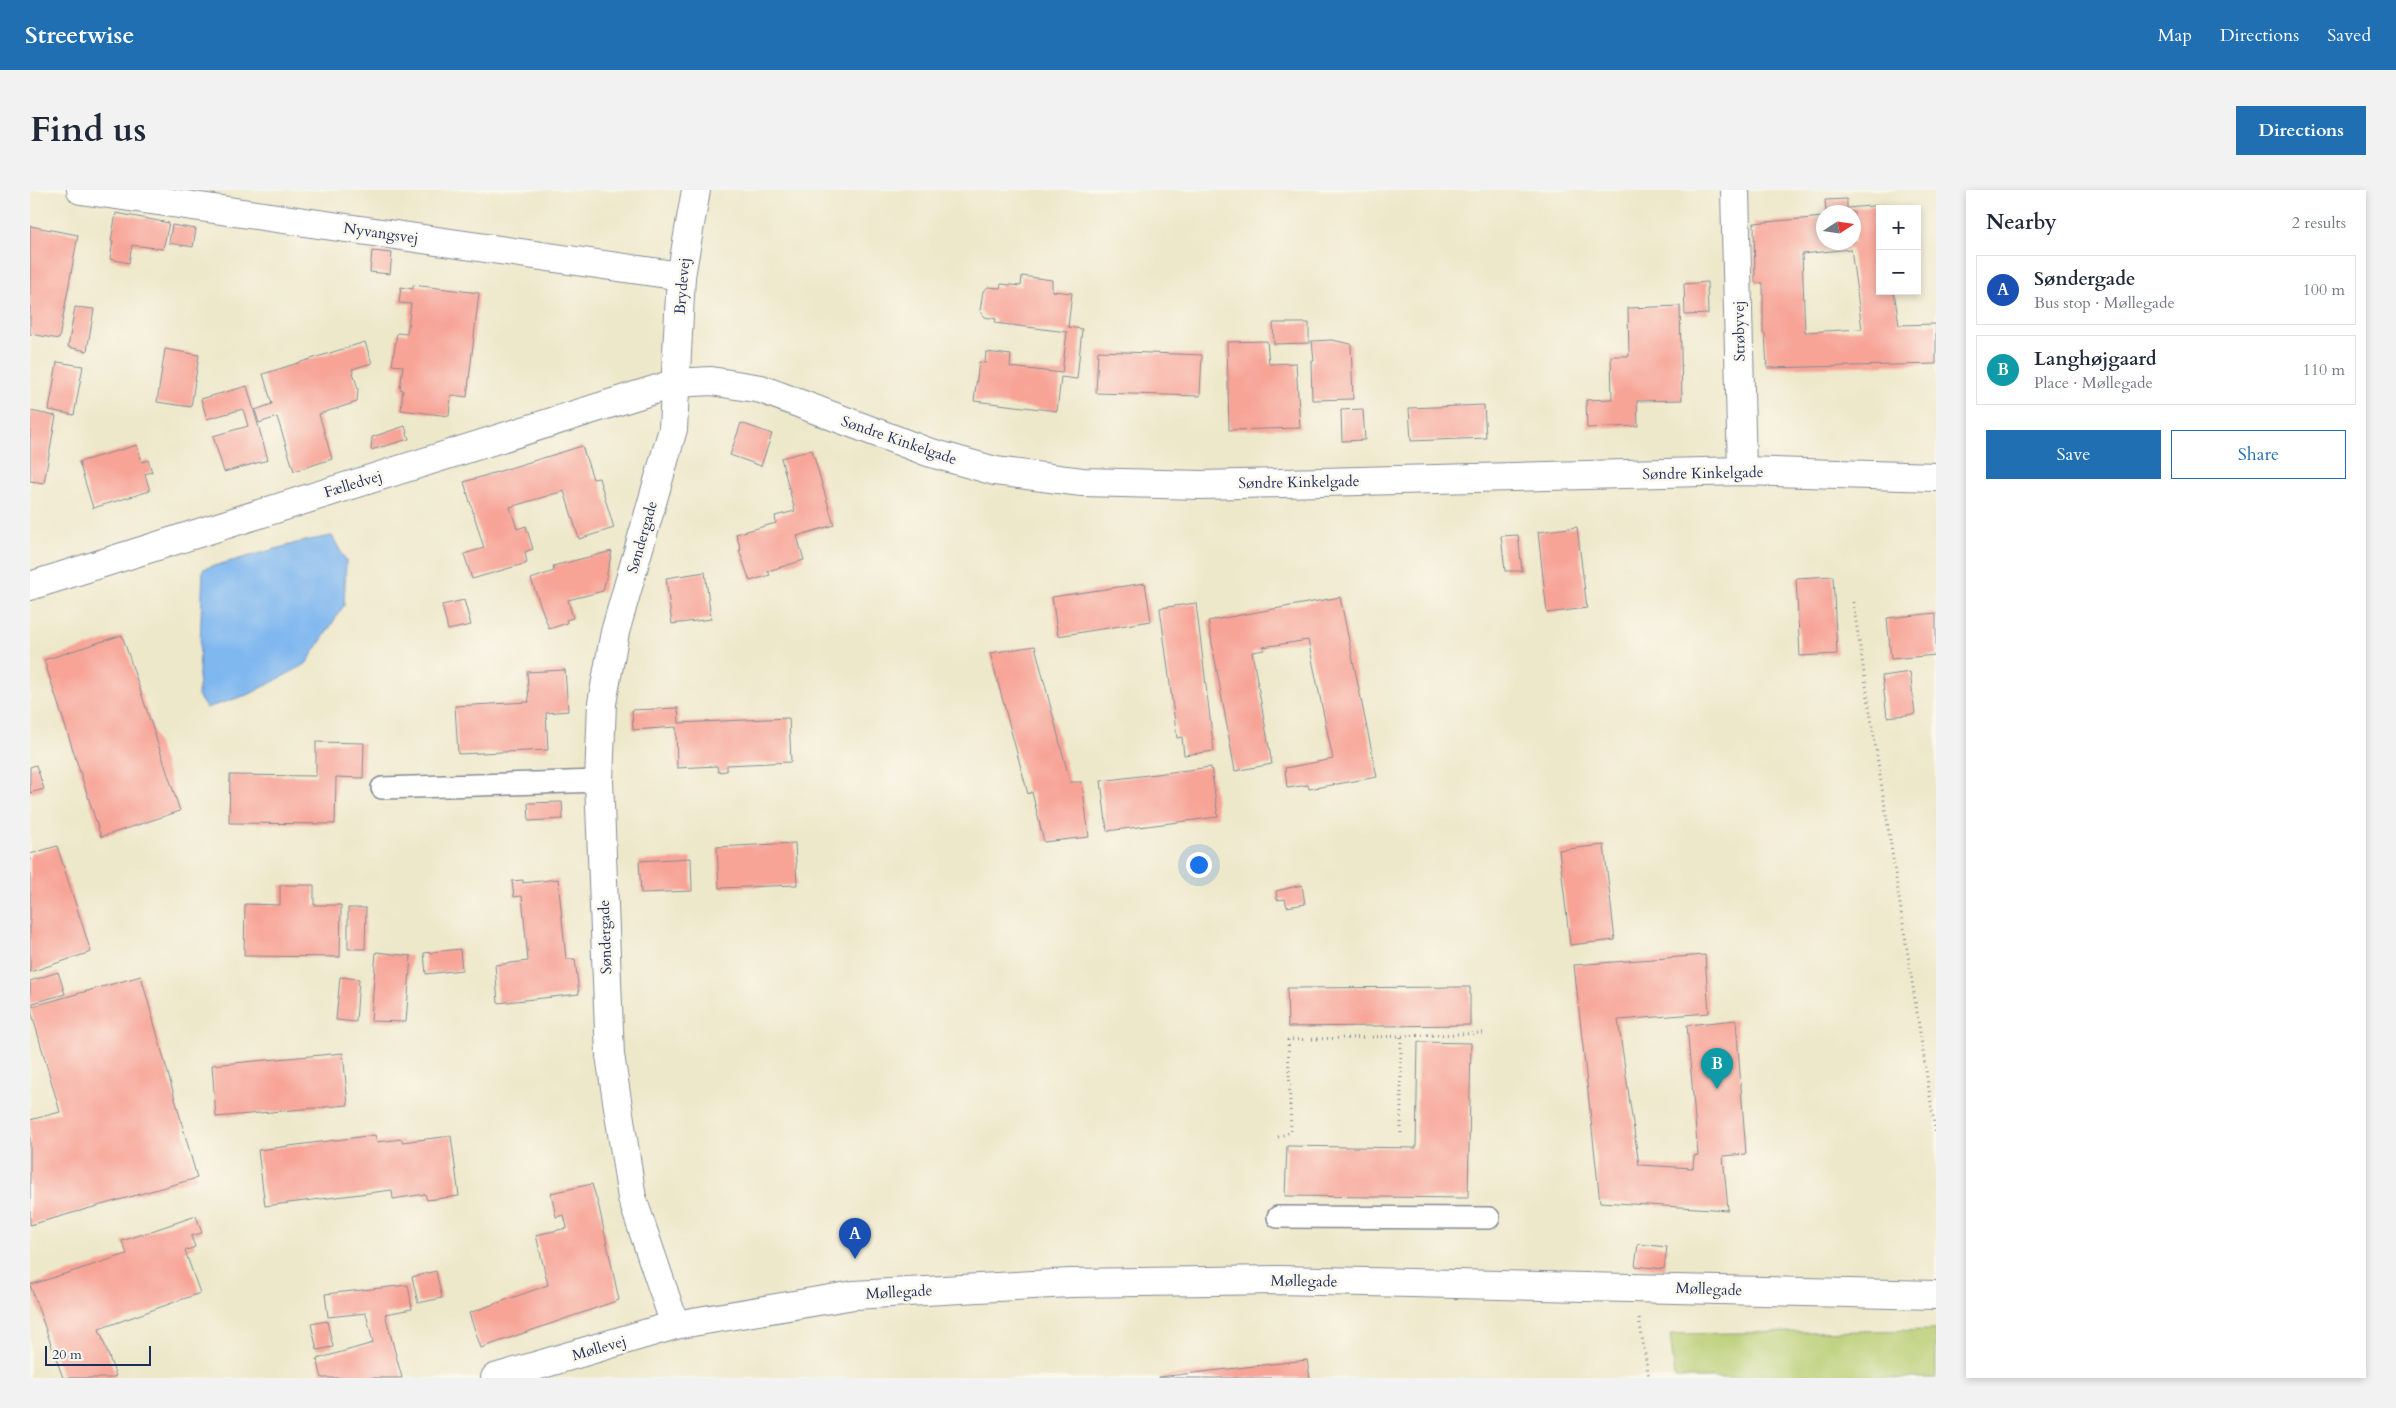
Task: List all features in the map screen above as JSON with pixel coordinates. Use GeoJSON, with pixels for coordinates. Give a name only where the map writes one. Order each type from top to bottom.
{"type":"FeatureCollection","features":[{"type":"Feature","properties":{"kind":"street","name":"Nyvangsvej"},"geometry":{"type":"LineString","coordinates":[[81,190],[681,276]]}},
{"type":"Feature","properties":{"kind":"street","name":"Brydevej"},"geometry":{"type":"LineString","coordinates":[[676,383],[681,276],[696,190]]}},
{"type":"Feature","properties":{"kind":"street","name":"Strøbyvej"},"geometry":{"type":"LineString","coordinates":[[1736,190],[1742,471]]}},
{"type":"Feature","properties":{"kind":"street","name":"Søndre Kinkelgade"},"geometry":{"type":"LineString","coordinates":[[676,383],[711,382],[761,390],[928,452],[995,471],[1082,482],[1202,485],[1742,471],[1936,477]]}},
{"type":"Feature","properties":{"kind":"street","name":"Fælledvej"},"geometry":{"type":"LineString","coordinates":[[30,586],[676,383]]}},
{"type":"Feature","properties":{"kind":"street","name":"Søndergade"},"geometry":{"type":"LineString","coordinates":[[675,1325],[632,1198],[610,1055],[599,781],[602,703],[615,632],[673,429],[676,383]]}},
{"type":"Feature","properties":{"kind":"street","name":"Møllegade"},"geometry":{"type":"LineString","coordinates":[[675,1325],[854,1295],[1070,1283],[1278,1280],[1632,1286],[1936,1294]]}},
{"type":"Feature","properties":{"kind":"street","name":"Møllevej"},"geometry":{"type":"LineString","coordinates":[[495,1378],[675,1325]]}},
{"type":"Feature","properties":{"kind":"lane"},"geometry":{"type":"LineString","coordinates":[[382,788],[599,781]]}},
{"type":"Feature","properties":{"kind":"lane"},"geometry":{"type":"LineString","coordinates":[[1278,1217],[1489,1218]]}},
{"type":"Feature","properties":{"kind":"path"},"geometry":{"type":"LineString","coordinates":[[1853,602],[1936,1135]]}},
{"type":"Feature","properties":{"kind":"path"},"geometry":{"type":"LineString","coordinates":[[1278,1137],[1291,1132],[1288,1040],[1486,1033]]}},
{"type":"Feature","properties":{"kind":"path"},"geometry":{"type":"LineString","coordinates":[[1401,1036],[1401,1133]]}},
{"type":"Feature","properties":{"kind":"path"},"geometry":{"type":"LineString","coordinates":[[1632,1286],[1649,1378]]}},
{"type":"Feature","properties":{"kind":"green space"},"geometry":{"type":"Polygon","coordinates":[[[1936,1330],[1936,1378],[1675,1378],[1670,1334],[1936,1330]]]}},
{"type":"Feature","properties":{"kind":"water"},"geometry":{"type":"Polygon","coordinates":[[[332,536],[346,561],[344,605],[306,664],[250,694],[206,708],[198,696],[203,569],[304,541],[332,536]]]}},
{"type":"Feature","properties":{"kind":"building"},"geometry":{"type":"Polygon","coordinates":[[[1847,199],[1847,205],[1825,205],[1825,200],[1847,199]]]}},
{"type":"Feature","properties":{"kind":"building"},"geometry":{"type":"Polygon","coordinates":[[[1876,206],[1876,295],[1895,295],[1899,325],[1936,324],[1936,364],[1767,368],[1765,333],[1763,334],[1763,283],[1755,283],[1754,223],[1816,218],[1816,250],[1841,250],[1802,254],[1805,332],[1862,329],[1851,250],[1861,250],[1861,207],[1876,206]]]}},
{"type":"Feature","properties":{"kind":"building"},"geometry":{"type":"Polygon","coordinates":[[[116,213],[169,223],[163,249],[132,245],[129,263],[110,259],[116,213]]]}},
{"type":"Feature","properties":{"kind":"building"},"geometry":{"type":"Polygon","coordinates":[[[172,225],[196,229],[193,247],[169,243],[172,225]]]}},
{"type":"Feature","properties":{"kind":"building"},"geometry":{"type":"Polygon","coordinates":[[[30,226],[78,235],[59,339],[30,334],[30,226]]]}},
{"type":"Feature","properties":{"kind":"building"},"geometry":{"type":"Polygon","coordinates":[[[372,251],[392,253],[390,274],[370,272],[372,251]]]}},
{"type":"Feature","properties":{"kind":"building"},"geometry":{"type":"Polygon","coordinates":[[[1022,276],[1052,280],[1052,291],[1072,293],[1068,327],[1082,329],[1077,379],[1061,377],[1057,411],[974,401],[979,362],[985,363],[986,352],[1011,355],[1010,367],[1062,373],[1067,332],[995,323],[996,319],[985,317],[980,311],[983,291],[988,287],[1000,288],[1001,284],[1021,286],[1022,276]]]}},
{"type":"Feature","properties":{"kind":"building"},"geometry":{"type":"Polygon","coordinates":[[[1707,282],[1708,314],[1685,315],[1684,284],[1707,282]]]}},
{"type":"Feature","properties":{"kind":"building"},"geometry":{"type":"Polygon","coordinates":[[[413,285],[479,293],[467,397],[451,395],[449,416],[401,410],[403,390],[400,389],[403,366],[392,365],[397,333],[407,334],[411,304],[399,303],[401,287],[413,289],[413,285]]]}},
{"type":"Feature","properties":{"kind":"building"},"geometry":{"type":"Polygon","coordinates":[[[1680,306],[1682,400],[1637,401],[1638,426],[1587,428],[1586,400],[1612,399],[1611,356],[1629,356],[1628,308],[1680,306]]]}},
{"type":"Feature","properties":{"kind":"building"},"geometry":{"type":"Polygon","coordinates":[[[75,307],[94,309],[87,351],[68,347],[75,307]]]}},
{"type":"Feature","properties":{"kind":"building"},"geometry":{"type":"Polygon","coordinates":[[[1273,323],[1309,323],[1309,343],[1274,344],[1273,323]]]}},
{"type":"Feature","properties":{"kind":"building"},"geometry":{"type":"Polygon","coordinates":[[[1332,340],[1351,344],[1353,399],[1312,400],[1311,361],[1314,361],[1312,341],[1332,340]]]}},
{"type":"Feature","properties":{"kind":"building"},"geometry":{"type":"Polygon","coordinates":[[[1267,341],[1269,364],[1296,363],[1300,428],[1229,430],[1227,342],[1267,341]]]}},
{"type":"Feature","properties":{"kind":"building"},"geometry":{"type":"Polygon","coordinates":[[[365,342],[372,363],[352,369],[358,389],[357,402],[319,414],[332,459],[294,471],[277,417],[259,423],[255,410],[272,404],[263,374],[365,342]]]}},
{"type":"Feature","properties":{"kind":"building"},"geometry":{"type":"Polygon","coordinates":[[[165,349],[199,355],[191,407],[157,402],[165,349]]]}},
{"type":"Feature","properties":{"kind":"building"},"geometry":{"type":"Polygon","coordinates":[[[1098,351],[1202,355],[1200,396],[1096,393],[1098,351]]]}},
{"type":"Feature","properties":{"kind":"building"},"geometry":{"type":"Polygon","coordinates":[[[57,362],[83,366],[74,415],[49,410],[57,362]]]}},
{"type":"Feature","properties":{"kind":"building"},"geometry":{"type":"Polygon","coordinates":[[[247,386],[268,460],[224,472],[213,436],[248,426],[243,409],[207,419],[201,399],[247,386]]]}},
{"type":"Feature","properties":{"kind":"building"},"geometry":{"type":"Polygon","coordinates":[[[1484,405],[1486,438],[1411,441],[1409,408],[1484,405]]]}},
{"type":"Feature","properties":{"kind":"building"},"geometry":{"type":"Polygon","coordinates":[[[1363,409],[1365,440],[1342,441],[1341,410],[1363,409]]]}},
{"type":"Feature","properties":{"kind":"building"},"geometry":{"type":"Polygon","coordinates":[[[30,411],[56,416],[44,483],[30,481],[30,411]]]}},
{"type":"Feature","properties":{"kind":"building"},"geometry":{"type":"Polygon","coordinates":[[[741,423],[772,434],[761,466],[730,455],[741,423]]]}},
{"type":"Feature","properties":{"kind":"building"},"geometry":{"type":"Polygon","coordinates":[[[405,426],[409,439],[371,450],[372,437],[405,426]]]}},
{"type":"Feature","properties":{"kind":"building"},"geometry":{"type":"Polygon","coordinates":[[[137,445],[142,462],[148,460],[152,472],[145,474],[150,491],[93,508],[79,462],[137,445]]]}},
{"type":"Feature","properties":{"kind":"building"},"geometry":{"type":"Polygon","coordinates":[[[582,446],[593,479],[599,478],[614,528],[579,539],[564,491],[510,507],[517,529],[526,526],[533,549],[525,552],[527,563],[472,579],[464,554],[484,548],[464,482],[582,446]]]}},
{"type":"Feature","properties":{"kind":"building"},"geometry":{"type":"Polygon","coordinates":[[[812,450],[834,525],[797,536],[804,560],[768,571],[770,575],[750,581],[739,550],[741,550],[736,534],[776,523],[775,516],[795,511],[781,458],[812,450]]]}},
{"type":"Feature","properties":{"kind":"building"},"geometry":{"type":"Polygon","coordinates":[[[1577,527],[1587,608],[1547,613],[1538,532],[1577,527]]]}},
{"type":"Feature","properties":{"kind":"building"},"geometry":{"type":"Polygon","coordinates":[[[1518,535],[1522,571],[1505,571],[1501,536],[1518,535]]]}},
{"type":"Feature","properties":{"kind":"building"},"geometry":{"type":"Polygon","coordinates":[[[612,551],[603,591],[568,600],[573,618],[566,620],[567,623],[549,629],[531,579],[554,571],[553,566],[612,551]]]}},
{"type":"Feature","properties":{"kind":"building"},"geometry":{"type":"Polygon","coordinates":[[[705,572],[711,619],[672,624],[666,578],[705,572]]]}},
{"type":"Feature","properties":{"kind":"building"},"geometry":{"type":"Polygon","coordinates":[[[1833,576],[1837,654],[1800,656],[1796,578],[1833,576]]]}},
{"type":"Feature","properties":{"kind":"building"},"geometry":{"type":"Polygon","coordinates":[[[1145,583],[1151,621],[1058,636],[1052,597],[1145,583]]]}},
{"type":"Feature","properties":{"kind":"building"},"geometry":{"type":"Polygon","coordinates":[[[1340,597],[1377,777],[1309,789],[1308,785],[1287,788],[1285,768],[1333,759],[1308,640],[1263,647],[1264,650],[1252,652],[1272,764],[1235,771],[1208,621],[1340,597]]]}},
{"type":"Feature","properties":{"kind":"building"},"geometry":{"type":"Polygon","coordinates":[[[464,600],[471,625],[448,630],[442,605],[464,600]]]}},
{"type":"Feature","properties":{"kind":"building"},"geometry":{"type":"Polygon","coordinates":[[[1196,603],[1214,751],[1184,755],[1182,737],[1177,738],[1160,608],[1196,603]]]}},
{"type":"Feature","properties":{"kind":"building"},"geometry":{"type":"Polygon","coordinates":[[[1936,613],[1936,655],[1891,659],[1887,618],[1936,613]]]}},
{"type":"Feature","properties":{"kind":"building"},"geometry":{"type":"Polygon","coordinates":[[[122,635],[180,811],[101,837],[44,660],[122,635]]]}},
{"type":"Feature","properties":{"kind":"building"},"geometry":{"type":"Polygon","coordinates":[[[1035,646],[1070,782],[1082,782],[1089,837],[1044,842],[1032,792],[1028,794],[990,653],[1035,646]]]}},
{"type":"Feature","properties":{"kind":"building"},"geometry":{"type":"Polygon","coordinates":[[[565,670],[568,711],[546,713],[548,750],[458,754],[455,706],[529,702],[527,672],[565,670]]]}},
{"type":"Feature","properties":{"kind":"building"},"geometry":{"type":"Polygon","coordinates":[[[1910,672],[1915,714],[1887,717],[1882,676],[1910,672]]]}},
{"type":"Feature","properties":{"kind":"building"},"geometry":{"type":"Polygon","coordinates":[[[678,708],[679,723],[789,718],[791,762],[727,765],[727,771],[718,772],[717,766],[677,768],[676,727],[633,730],[632,710],[678,708]]]}},
{"type":"Feature","properties":{"kind":"building"},"geometry":{"type":"Polygon","coordinates":[[[316,742],[364,743],[363,778],[336,777],[335,824],[229,823],[230,775],[316,776],[316,742]]]}},
{"type":"Feature","properties":{"kind":"building"},"geometry":{"type":"Polygon","coordinates":[[[36,765],[44,789],[30,793],[30,767],[36,765]]]}},
{"type":"Feature","properties":{"kind":"building"},"geometry":{"type":"Polygon","coordinates":[[[1211,767],[1218,817],[1107,831],[1101,781],[1211,767]]]}},
{"type":"Feature","properties":{"kind":"building"},"geometry":{"type":"Polygon","coordinates":[[[562,802],[563,819],[529,821],[528,803],[562,802]]]}},
{"type":"Feature","properties":{"kind":"building"},"geometry":{"type":"Polygon","coordinates":[[[795,843],[797,885],[719,888],[717,847],[795,843]]]}},
{"type":"Feature","properties":{"kind":"building"},"geometry":{"type":"Polygon","coordinates":[[[1604,845],[1615,940],[1570,945],[1559,850],[1604,845]]]}},
{"type":"Feature","properties":{"kind":"building"},"geometry":{"type":"Polygon","coordinates":[[[57,846],[91,952],[30,972],[30,854],[57,846]]]}},
{"type":"Feature","properties":{"kind":"building"},"geometry":{"type":"Polygon","coordinates":[[[691,858],[692,891],[641,893],[639,861],[691,858]]]}},
{"type":"Feature","properties":{"kind":"building"},"geometry":{"type":"Polygon","coordinates":[[[558,879],[566,959],[575,959],[579,994],[498,1003],[495,965],[528,961],[522,896],[514,897],[512,881],[523,880],[523,883],[558,879]]]}},
{"type":"Feature","properties":{"kind":"building"},"geometry":{"type":"Polygon","coordinates":[[[280,885],[314,885],[314,905],[341,905],[340,957],[244,956],[245,904],[280,905],[280,885]]]}},
{"type":"Feature","properties":{"kind":"building"},"geometry":{"type":"Polygon","coordinates":[[[1302,885],[1305,904],[1287,907],[1285,899],[1277,900],[1276,891],[1302,885]]]}},
{"type":"Feature","properties":{"kind":"building"},"geometry":{"type":"Polygon","coordinates":[[[348,908],[366,908],[365,949],[348,949],[348,908]]]}},
{"type":"Feature","properties":{"kind":"building"},"geometry":{"type":"Polygon","coordinates":[[[460,949],[462,970],[426,974],[424,953],[460,949]]]}},
{"type":"Feature","properties":{"kind":"building"},"geometry":{"type":"Polygon","coordinates":[[[376,952],[411,956],[406,1022],[371,1021],[376,952]]]}},
{"type":"Feature","properties":{"kind":"building"},"geometry":{"type":"Polygon","coordinates":[[[1705,955],[1709,1013],[1618,1020],[1639,1165],[1693,1168],[1694,1156],[1698,1155],[1687,1025],[1736,1020],[1746,1154],[1723,1156],[1728,1210],[1600,1202],[1574,965],[1705,955]]]}},
{"type":"Feature","properties":{"kind":"building"},"geometry":{"type":"Polygon","coordinates":[[[58,972],[65,994],[30,1004],[30,981],[58,972]]]}},
{"type":"Feature","properties":{"kind":"building"},"geometry":{"type":"Polygon","coordinates":[[[141,976],[197,1178],[30,1225],[30,1120],[60,1112],[30,1007],[141,976]]]}},
{"type":"Feature","properties":{"kind":"building"},"geometry":{"type":"Polygon","coordinates":[[[340,977],[359,979],[356,1022],[336,1020],[340,977]]]}},
{"type":"Feature","properties":{"kind":"building"},"geometry":{"type":"Polygon","coordinates":[[[1470,987],[1470,1025],[1288,1027],[1287,988],[1470,987]]]}},
{"type":"Feature","properties":{"kind":"building"},"geometry":{"type":"Polygon","coordinates":[[[1418,1042],[1471,1043],[1468,1198],[1285,1196],[1287,1146],[1416,1148],[1418,1042]]]}},
{"type":"Feature","properties":{"kind":"building"},"geometry":{"type":"Polygon","coordinates":[[[343,1053],[348,1105],[216,1117],[212,1065],[343,1053]]]}},
{"type":"Feature","properties":{"kind":"building"},"geometry":{"type":"Polygon","coordinates":[[[375,1135],[377,1142],[402,1139],[402,1142],[451,1136],[459,1196],[427,1200],[425,1194],[393,1199],[392,1190],[265,1206],[258,1150],[375,1135]]]}},
{"type":"Feature","properties":{"kind":"building"},"geometry":{"type":"Polygon","coordinates":[[[592,1184],[599,1207],[619,1300],[481,1348],[469,1313],[548,1285],[536,1235],[567,1228],[564,1215],[556,1217],[551,1193],[592,1184]]]}},
{"type":"Feature","properties":{"kind":"building"},"geometry":{"type":"Polygon","coordinates":[[[196,1216],[202,1233],[191,1236],[195,1247],[185,1251],[200,1293],[99,1329],[116,1376],[110,1378],[63,1378],[30,1285],[127,1254],[122,1241],[196,1216]]]}},
{"type":"Feature","properties":{"kind":"building"},"geometry":{"type":"Polygon","coordinates":[[[1638,1244],[1667,1247],[1664,1269],[1635,1266],[1638,1244]]]}},
{"type":"Feature","properties":{"kind":"building"},"geometry":{"type":"Polygon","coordinates":[[[436,1271],[442,1298],[418,1303],[412,1277],[436,1271]]]}},
{"type":"Feature","properties":{"kind":"building"},"geometry":{"type":"Polygon","coordinates":[[[408,1285],[412,1309],[385,1314],[402,1378],[322,1378],[317,1359],[373,1343],[366,1313],[328,1317],[325,1294],[408,1285]]]}},
{"type":"Feature","properties":{"kind":"building"},"geometry":{"type":"Polygon","coordinates":[[[327,1321],[333,1347],[317,1350],[311,1324],[327,1321]]]}},
{"type":"Feature","properties":{"kind":"building"},"geometry":{"type":"Polygon","coordinates":[[[1307,1360],[1310,1378],[1159,1378],[1159,1377],[1307,1360]]]}},
{"type":"Feature","properties":{"kind":"place","name":"Langhøjgaard"},"geometry":{"type":"Point","coordinates":[1717,1089]}},
{"type":"Feature","properties":{"kind":"place","name":"Søndergade"},"geometry":{"type":"Point","coordinates":[855,1259]}}]}
